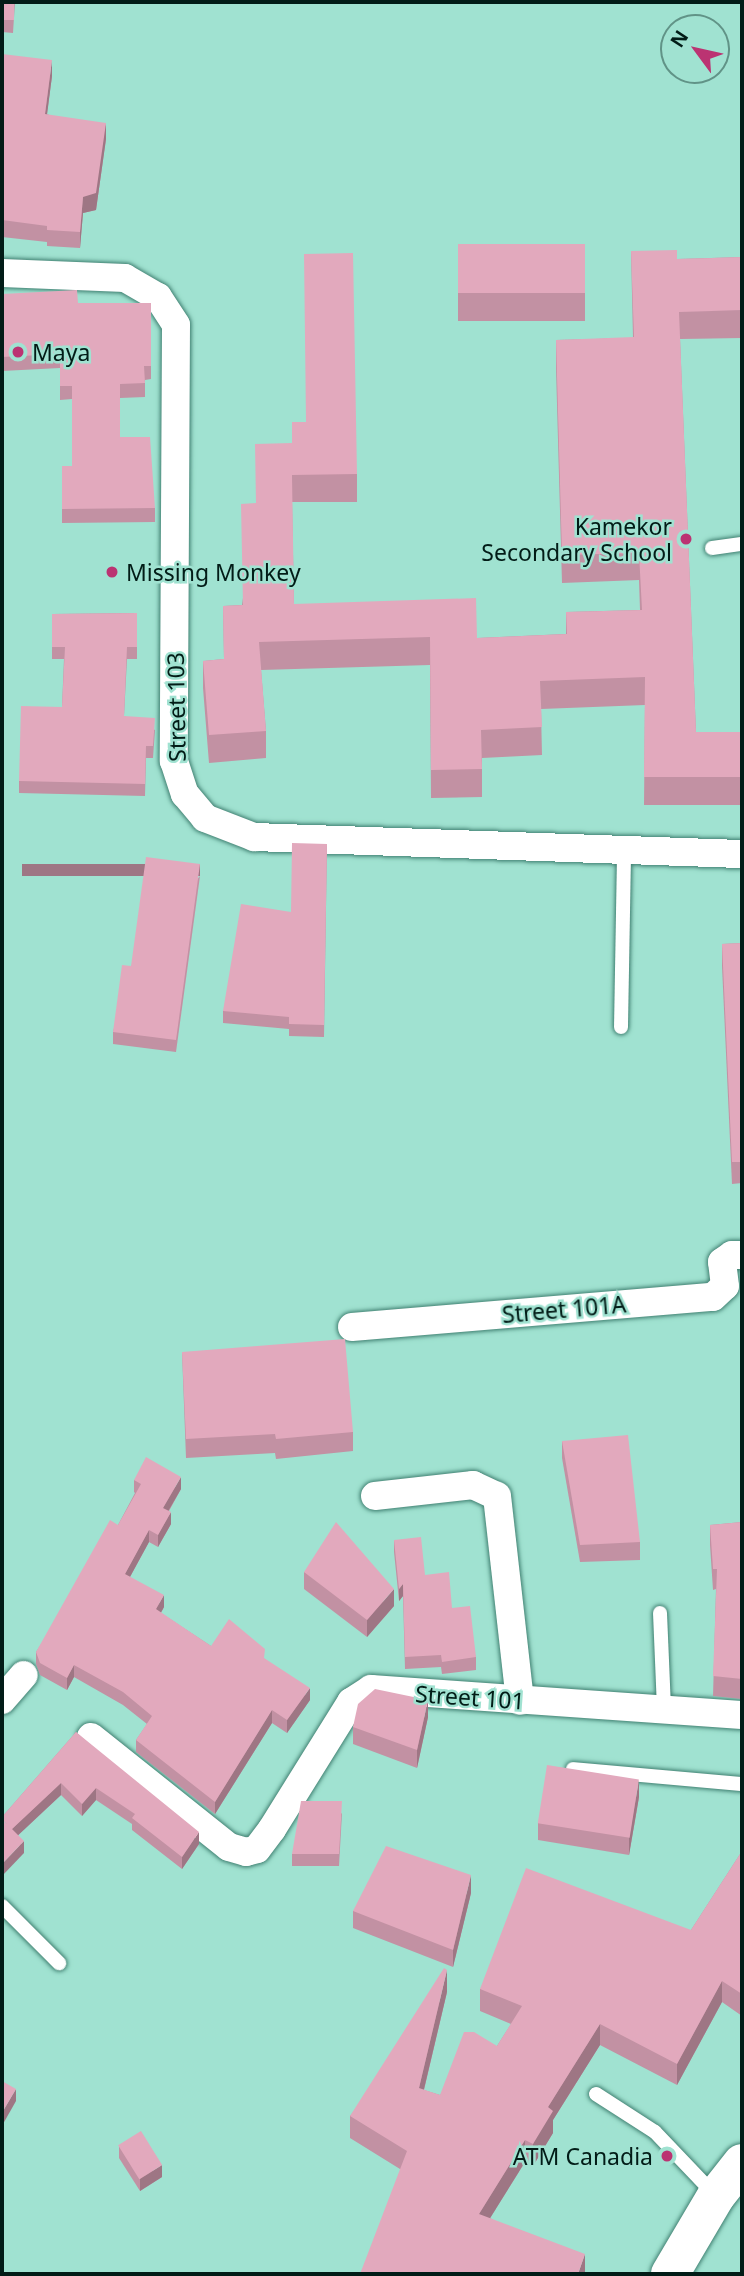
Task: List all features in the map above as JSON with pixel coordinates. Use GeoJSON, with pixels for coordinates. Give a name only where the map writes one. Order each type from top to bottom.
{"type":"FeatureCollection","features":[{"type":"Feature","properties":{"kind":"main road"},"geometry":{"type":"LineString","coordinates":[[670,2274],[716,2196],[742,2163]]}},
{"type":"Feature","properties":{"kind":"street","name":"Street 103"},"geometry":{"type":"LineString","coordinates":[[2,273],[125,278],[158,297],[176,325],[174,761],[185,794],[205,818],[254,836],[742,854]]}},
{"type":"Feature","properties":{"kind":"street","name":"Street 101A"},"geometry":{"type":"LineString","coordinates":[[352,1327],[713,1297],[725,1286],[722,1262],[732,1255],[742,1255]]}},
{"type":"Feature","properties":{"kind":"street"},"geometry":{"type":"LineString","coordinates":[[375,1496],[473,1485],[497,1496],[520,1701]]}},
{"type":"Feature","properties":{"kind":"street"},"geometry":{"type":"LineString","coordinates":[[2,1700],[24,1675]]}},
{"type":"Feature","properties":{"kind":"street","name":"Street 101"},"geometry":{"type":"LineString","coordinates":[[91,1737],[229,1847],[246,1852],[257,1849],[272,1829],[359,1693],[371,1689],[742,1715]]}},
{"type":"Feature","properties":{"kind":"lane"},"geometry":{"type":"LineString","coordinates":[[712,548],[742,544]]}},
{"type":"Feature","properties":{"kind":"lane"},"geometry":{"type":"LineString","coordinates":[[621,1027],[624,851]]}},
{"type":"Feature","properties":{"kind":"lane"},"geometry":{"type":"LineString","coordinates":[[660,1613],[664,1710]]}},
{"type":"Feature","properties":{"kind":"lane"},"geometry":{"type":"LineString","coordinates":[[573,1769],[742,1784]]}},
{"type":"Feature","properties":{"kind":"lane"},"geometry":{"type":"LineString","coordinates":[[2,1906],[59,1963]]}},
{"type":"Feature","properties":{"kind":"lane"},"geometry":{"type":"LineString","coordinates":[[596,2094],[655,2132],[716,2196]]}},
{"type":"Feature","properties":{"kind":"building"},"geometry":{"type":"Polygon","coordinates":[[[2,2],[14,2],[14,20],[2,20],[2,2]]]}},
{"type":"Feature","properties":{"kind":"building"},"geometry":{"type":"Polygon","coordinates":[[[2,54],[52,60],[45,114],[106,123],[96,193],[83,197],[80,232],[47,230],[47,226],[2,220],[2,54]]]}},
{"type":"Feature","properties":{"kind":"building"},"geometry":{"type":"Polygon","coordinates":[[[458,244],[585,244],[585,293],[458,293],[458,244]]]}},
{"type":"Feature","properties":{"kind":"building"},"geometry":{"type":"Polygon","coordinates":[[[677,250],[677,259],[742,257],[742,310],[679,312],[696,732],[742,732],[742,777],[644,777],[645,677],[540,681],[542,727],[481,730],[482,769],[431,770],[430,637],[259,642],[266,731],[209,735],[203,661],[224,659],[223,606],[243,605],[241,504],[256,503],[255,444],[292,443],[292,422],[306,422],[304,254],[353,253],[357,474],[292,475],[294,604],[476,598],[477,638],[567,634],[566,612],[642,610],[639,553],[562,555],[556,340],[634,337],[631,251],[677,250]]]}},
{"type":"Feature","properties":{"kind":"building"},"geometry":{"type":"Polygon","coordinates":[[[77,290],[78,303],[151,303],[151,366],[144,366],[145,383],[120,384],[120,437],[150,437],[155,508],[62,509],[62,466],[72,466],[72,386],[60,386],[60,354],[2,357],[2,294],[77,290]]]}},
{"type":"Feature","properties":{"kind":"building"},"geometry":{"type":"Polygon","coordinates":[[[137,613],[137,647],[127,647],[124,716],[155,718],[153,746],[146,746],[145,784],[19,781],[21,706],[62,707],[65,647],[52,647],[52,614],[137,613]]]}},
{"type":"Feature","properties":{"kind":"building"},"geometry":{"type":"Polygon","coordinates":[[[292,843],[327,844],[324,1025],[289,1024],[289,1017],[223,1011],[241,904],[291,912],[292,843]]]}},
{"type":"Feature","properties":{"kind":"building"},"geometry":{"type":"Polygon","coordinates":[[[146,857],[200,864],[176,1040],[113,1032],[122,965],[131,966],[146,857]]]}},
{"type":"Feature","properties":{"kind":"building"},"geometry":{"type":"Polygon","coordinates":[[[742,943],[742,1162],[732,1162],[722,944],[742,943]]]}},
{"type":"Feature","properties":{"kind":"building"},"geometry":{"type":"Polygon","coordinates":[[[345,1339],[353,1432],[276,1439],[275,1434],[186,1439],[182,1352],[345,1339]]]}},
{"type":"Feature","properties":{"kind":"building"},"geometry":{"type":"Polygon","coordinates":[[[628,1435],[640,1542],[580,1545],[562,1441],[628,1435]]]}},
{"type":"Feature","properties":{"kind":"building"},"geometry":{"type":"Polygon","coordinates":[[[146,1457],[181,1477],[163,1508],[171,1512],[158,1535],[149,1530],[125,1574],[164,1595],[156,1609],[211,1646],[229,1619],[265,1649],[264,1658],[310,1688],[287,1720],[272,1710],[215,1802],[136,1740],[152,1716],[123,1692],[74,1665],[67,1678],[40,1663],[36,1652],[110,1520],[118,1525],[141,1484],[134,1480],[146,1457]]]}},
{"type":"Feature","properties":{"kind":"building"},"geometry":{"type":"Polygon","coordinates":[[[336,1522],[394,1589],[367,1620],[304,1572],[336,1522]]]}},
{"type":"Feature","properties":{"kind":"building"},"geometry":{"type":"Polygon","coordinates":[[[742,1522],[742,1679],[713,1676],[717,1569],[713,1569],[710,1525],[742,1522]]]}},
{"type":"Feature","properties":{"kind":"building"},"geometry":{"type":"Polygon","coordinates":[[[421,1537],[425,1575],[449,1572],[452,1608],[470,1606],[476,1657],[442,1662],[441,1655],[405,1657],[403,1584],[399,1589],[394,1540],[421,1537]]]}},
{"type":"Feature","properties":{"kind":"building"},"geometry":{"type":"Polygon","coordinates":[[[375,1689],[428,1700],[417,1750],[353,1727],[358,1704],[375,1689]]]}},
{"type":"Feature","properties":{"kind":"building"},"geometry":{"type":"Polygon","coordinates":[[[76,1732],[199,1832],[182,1857],[132,1818],[135,1814],[96,1788],[82,1804],[61,1783],[12,1829],[24,1841],[2,1864],[2,1821],[7,1824],[2,1817],[76,1732]]]}},
{"type":"Feature","properties":{"kind":"building"},"geometry":{"type":"Polygon","coordinates":[[[547,1765],[639,1780],[630,1838],[538,1823],[547,1765]]]}},
{"type":"Feature","properties":{"kind":"building"},"geometry":{"type":"Polygon","coordinates":[[[301,1801],[342,1801],[339,1854],[292,1854],[301,1801]]]}},
{"type":"Feature","properties":{"kind":"building"},"geometry":{"type":"Polygon","coordinates":[[[386,1846],[471,1875],[453,1950],[353,1911],[386,1846]]]}},
{"type":"Feature","properties":{"kind":"building"},"geometry":{"type":"Polygon","coordinates":[[[742,1851],[742,1994],[722,1981],[677,2064],[600,2024],[548,2107],[553,2111],[533,2144],[525,2140],[479,2214],[585,2254],[578,2274],[360,2274],[407,2151],[350,2116],[444,1968],[447,1970],[419,2088],[440,2095],[464,2032],[474,2032],[497,2046],[522,2006],[480,1989],[526,1868],[691,1930],[742,1851]]]}},
{"type":"Feature","properties":{"kind":"building"},"geometry":{"type":"Polygon","coordinates":[[[2,2081],[16,2089],[3,2111],[2,2111],[2,2081]]]}},
{"type":"Feature","properties":{"kind":"building"},"geometry":{"type":"Polygon","coordinates":[[[141,2131],[162,2165],[139,2179],[118,2145],[141,2131]]]}},
{"type":"Feature","properties":{"kind":"place","name":"Maya"},"geometry":{"type":"Point","coordinates":[18,352]}},
{"type":"Feature","properties":{"kind":"place","name":"Kamekor Secondary School"},"geometry":{"type":"Point","coordinates":[686,539]}},
{"type":"Feature","properties":{"kind":"place","name":"Missing Monkey"},"geometry":{"type":"Point","coordinates":[112,572]}},
{"type":"Feature","properties":{"kind":"place","name":"ATM Canadia"},"geometry":{"type":"Point","coordinates":[667,2156]}}]}
